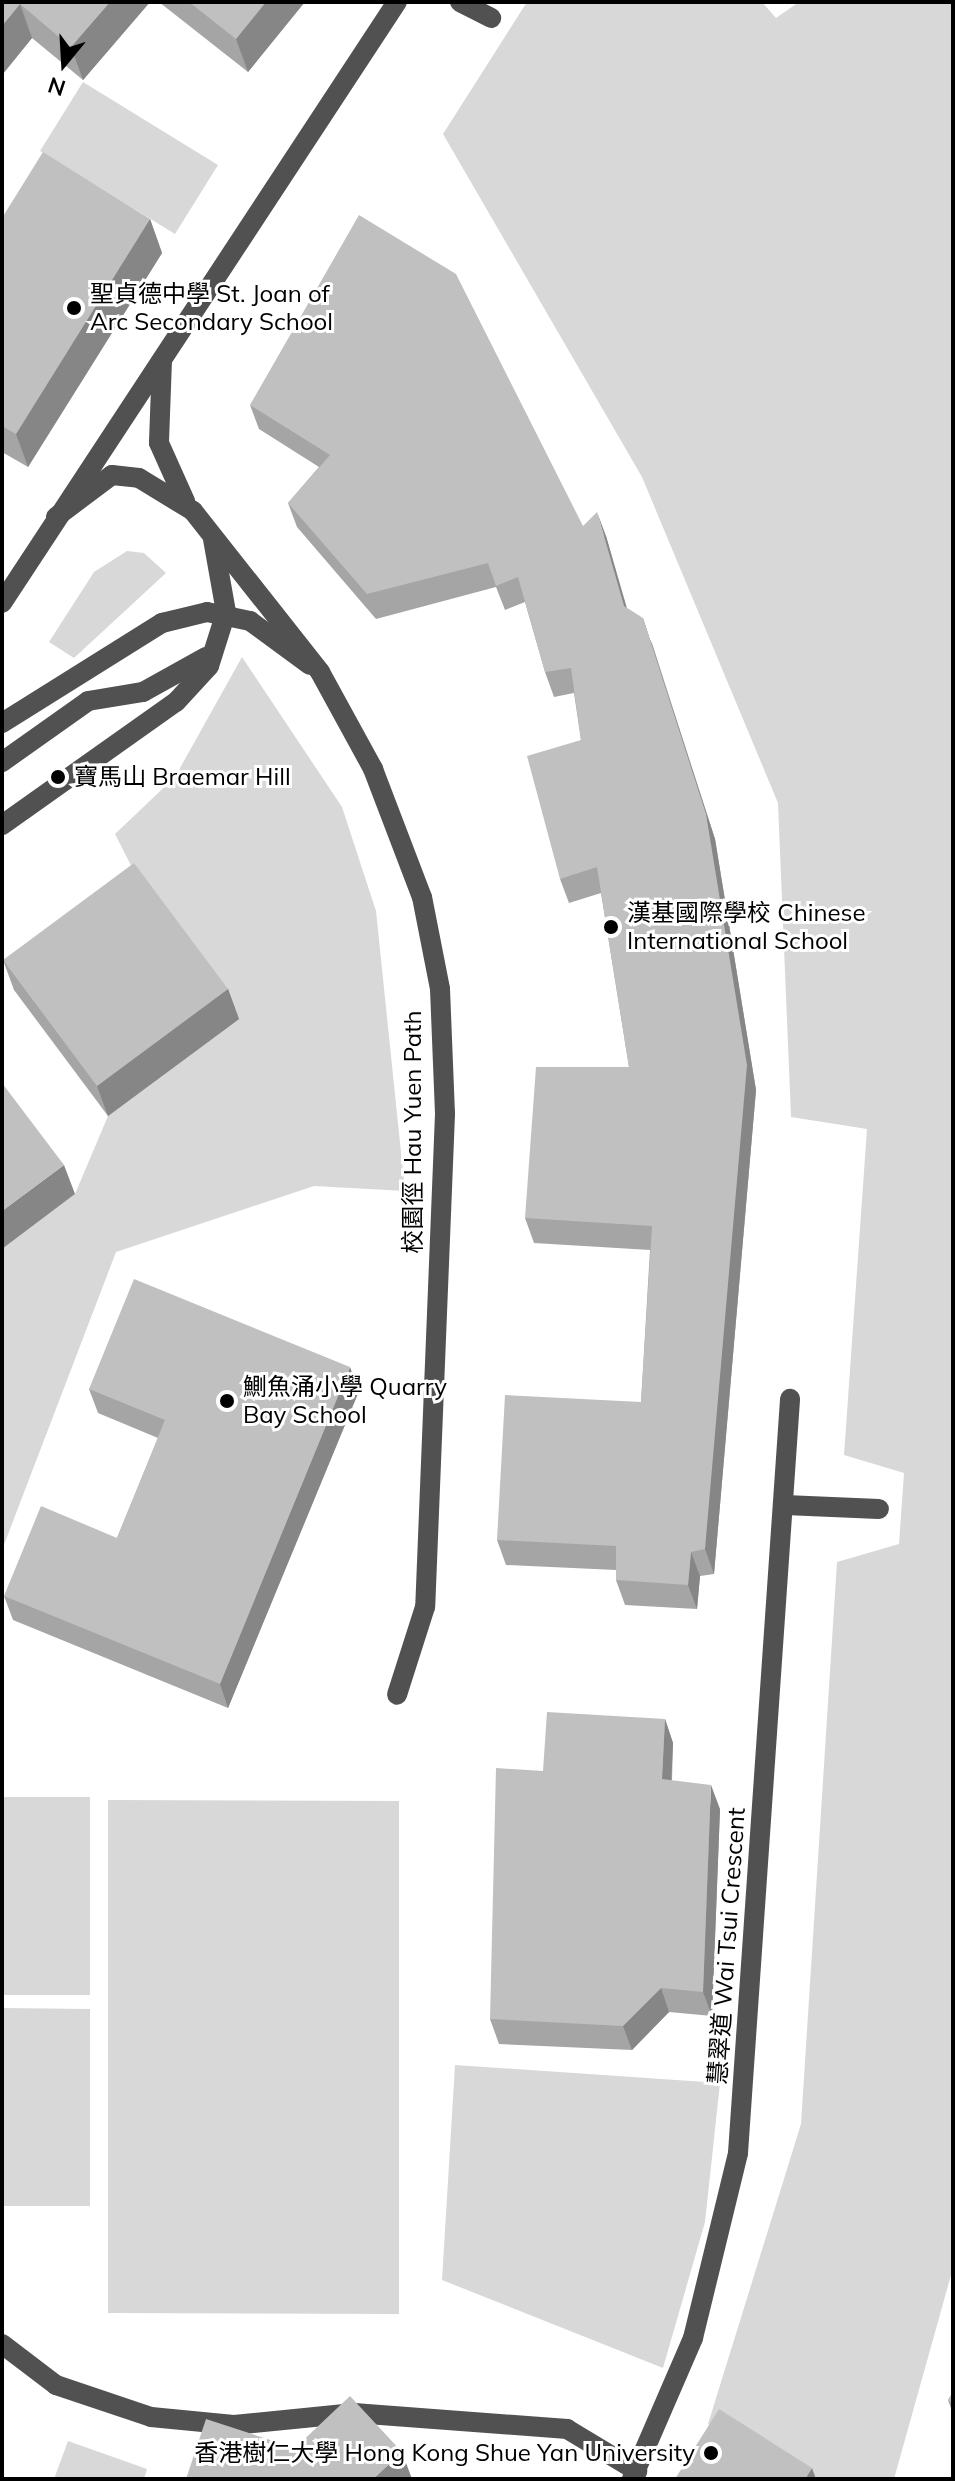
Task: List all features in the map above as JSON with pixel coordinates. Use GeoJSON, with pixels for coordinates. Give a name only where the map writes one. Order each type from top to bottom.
{"type":"FeatureCollection","features":[{"type":"Feature","properties":{"kind":"street"},"geometry":{"type":"LineString","coordinates":[[2,603],[397,2]]}},
{"type":"Feature","properties":{"kind":"street"},"geometry":{"type":"LineString","coordinates":[[460,2],[491,18]]}},
{"type":"Feature","properties":{"kind":"street"},"geometry":{"type":"LineString","coordinates":[[162,357],[159,443],[174,486],[193,511]]}},
{"type":"Feature","properties":{"kind":"street"},"geometry":{"type":"LineString","coordinates":[[56,517],[112,475],[139,478],[193,511]]}},
{"type":"Feature","properties":{"kind":"street","name":"校園徑 Hau Yuen Path"},"geometry":{"type":"LineString","coordinates":[[193,511],[320,672],[408,855],[432,938],[443,1032],[425,1607],[397,1695]]}},
{"type":"Feature","properties":{"kind":"street"},"geometry":{"type":"LineString","coordinates":[[2,825],[176,702],[221,644],[226,612],[210,532]]}},
{"type":"Feature","properties":{"kind":"street"},"geometry":{"type":"LineString","coordinates":[[2,723],[162,623],[226,612],[320,672]]}},
{"type":"Feature","properties":{"kind":"street"},"geometry":{"type":"LineString","coordinates":[[2,762],[88,701],[143,692],[185,673],[221,644]]}},
{"type":"Feature","properties":{"kind":"street","name":"慧翠道 Wai Tsui Crescent"},"geometry":{"type":"LineString","coordinates":[[635,2475],[693,2338],[738,2153],[790,1399]]}},
{"type":"Feature","properties":{"kind":"street"},"geometry":{"type":"LineString","coordinates":[[785,1505],[879,1509]]}},
{"type":"Feature","properties":{"kind":"street"},"geometry":{"type":"LineString","coordinates":[[2,2344],[56,2385],[151,2417],[234,2425],[354,2413],[567,2429],[635,2475]]}},
{"type":"Feature","properties":{"kind":"shaded area"},"geometry":{"type":"Polygon","coordinates":[[[527,2],[762,2],[776,18],[799,2],[953,2],[953,2268],[894,2479],[807,2479],[708,2424],[801,2124],[837,1562],[899,1544],[904,1473],[844,1455],[867,1129],[791,1117],[778,803],[642,477],[443,134],[527,2]]]}},
{"type":"Feature","properties":{"kind":"shaded area"},"geometry":{"type":"Polygon","coordinates":[[[83,82],[218,165],[175,234],[40,151],[83,82]]]}},
{"type":"Feature","properties":{"kind":"shaded area"},"geometry":{"type":"Polygon","coordinates":[[[127,551],[144,553],[166,573],[74,658],[49,642],[94,572],[127,551]]]}},
{"type":"Feature","properties":{"kind":"shaded area"},"geometry":{"type":"Polygon","coordinates":[[[242,657],[342,807],[376,911],[405,1191],[314,1186],[116,1252],[2,1550],[2,1249],[75,1194],[108,1116],[145,893],[115,834],[175,777],[242,657]]]}},
{"type":"Feature","properties":{"kind":"shaded area"},"geometry":{"type":"Polygon","coordinates":[[[2,1797],[90,1797],[90,1995],[2,1995],[2,1797]]]}},
{"type":"Feature","properties":{"kind":"shaded area"},"geometry":{"type":"Polygon","coordinates":[[[108,1800],[399,1801],[399,2314],[108,2313],[108,1800]]]}},
{"type":"Feature","properties":{"kind":"shaded area"},"geometry":{"type":"Polygon","coordinates":[[[2,2008],[90,2009],[90,2206],[2,2206],[2,2008]]]}},
{"type":"Feature","properties":{"kind":"shaded area"},"geometry":{"type":"Polygon","coordinates":[[[455,2065],[720,2083],[705,2222],[663,2368],[442,2280],[455,2065]]]}},
{"type":"Feature","properties":{"kind":"shaded area"},"geometry":{"type":"Polygon","coordinates":[[[68,2441],[147,2469],[144,2479],[54,2479],[68,2441]]]}},
{"type":"Feature","properties":{"kind":"building"},"geometry":{"type":"Polygon","coordinates":[[[2,2],[110,2],[71,47],[20,4],[2,26],[2,2]]]}},
{"type":"Feature","properties":{"kind":"building"},"geometry":{"type":"Polygon","coordinates":[[[189,2],[266,2],[236,39],[189,2]]]}},
{"type":"Feature","properties":{"kind":"building"},"geometry":{"type":"Polygon","coordinates":[[[43,152],[150,219],[16,434],[2,426],[2,218],[43,152]]]}},
{"type":"Feature","properties":{"kind":"building"},"geometry":{"type":"Polygon","coordinates":[[[359,215],[456,274],[583,526],[597,512],[624,606],[643,618],[706,814],[747,1065],[705,1549],[691,1552],[688,1585],[616,1580],[616,1546],[497,1540],[505,1395],[641,1402],[652,1226],[525,1218],[536,1067],[629,1067],[597,867],[560,879],[527,756],[581,740],[571,668],[545,672],[518,577],[496,586],[488,563],[367,594],[288,503],[330,455],[250,405],[359,215]]]}},
{"type":"Feature","properties":{"kind":"building"},"geometry":{"type":"Polygon","coordinates":[[[134,863],[228,989],[97,1086],[3,960],[134,863]]]}},
{"type":"Feature","properties":{"kind":"building"},"geometry":{"type":"Polygon","coordinates":[[[2,1083],[64,1165],[2,1211],[2,1083]]]}},
{"type":"Feature","properties":{"kind":"building"},"geometry":{"type":"Polygon","coordinates":[[[134,1279],[350,1367],[220,1684],[4,1596],[41,1506],[117,1538],[165,1420],[89,1389],[134,1279]]]}},
{"type":"Feature","properties":{"kind":"building"},"geometry":{"type":"Polygon","coordinates":[[[547,1712],[665,1719],[662,1779],[711,1785],[703,1992],[661,1988],[623,2026],[490,2019],[496,1768],[543,1771],[547,1712]]]}},
{"type":"Feature","properties":{"kind":"building"},"geometry":{"type":"Polygon","coordinates":[[[350,2396],[402,2452],[373,2479],[186,2479],[206,2419],[295,2448],[350,2396]]]}},
{"type":"Feature","properties":{"kind":"building"},"geometry":{"type":"Polygon","coordinates":[[[719,2409],[812,2468],[805,2479],[675,2479],[719,2409]]]}},
{"type":"Feature","properties":{"kind":"place","name":"聖貞德中學 St. Joan of Arc Secondary School"},"geometry":{"type":"Point","coordinates":[74,308]}},
{"type":"Feature","properties":{"kind":"place","name":"寶馬山 Braemar Hill"},"geometry":{"type":"Point","coordinates":[58,777]}},
{"type":"Feature","properties":{"kind":"place","name":"漢基國際學校 Chinese International School"},"geometry":{"type":"Point","coordinates":[611,927]}},
{"type":"Feature","properties":{"kind":"place","name":"鰂魚涌小學 Quarry Bay School"},"geometry":{"type":"Point","coordinates":[227,1401]}},
{"type":"Feature","properties":{"kind":"place","name":"香港樹仁大學 Hong Kong Shue Yan University"},"geometry":{"type":"Point","coordinates":[711,2453]}}]}
